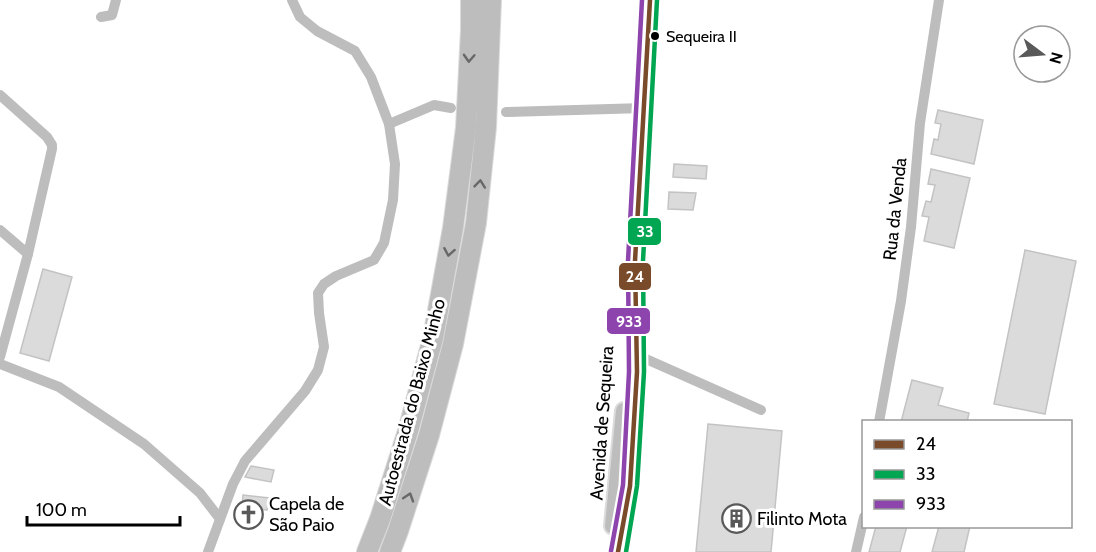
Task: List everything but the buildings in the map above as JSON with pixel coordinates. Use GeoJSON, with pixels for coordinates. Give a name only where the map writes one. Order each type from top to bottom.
{"type":"FeatureCollection","features":[{"type":"Feature","properties":{"kind":"highway","name":"Autoestrada do Baixo Minho"},"geometry":{"type":"LineString","coordinates":[[367,552],[408,431],[433,338],[453,228],[466,128],[471,0]]}},
{"type":"Feature","properties":{"kind":"highway","name":"Autoestrada do Baixo Minho"},"geometry":{"type":"LineString","coordinates":[[390,552],[429,435],[450,356],[474,234],[486,127],[491,0]]}},
{"type":"Feature","properties":{"kind":"main road","name":"Avenida de Sequeira"},"geometry":{"type":"LineString","coordinates":[[618,552],[630,486],[637,372],[635,261],[650,0]]}},
{"type":"Feature","properties":{"kind":"main road","name":"Avenida de Sequeira"},"geometry":{"type":"LineString","coordinates":[[610,552],[626,383],[630,295],[635,261]]}},
{"type":"Feature","properties":{"kind":"street"},"geometry":{"type":"LineString","coordinates":[[101,17],[112,15],[116,0]]}},
{"type":"Feature","properties":{"kind":"street"},"geometry":{"type":"LineString","coordinates":[[208,552],[233,484],[245,461],[305,391],[318,370],[324,347],[318,293],[324,284],[336,276],[374,261],[384,243],[393,200],[395,164],[390,124],[370,77],[355,51],[316,31],[300,17],[292,0]]}},
{"type":"Feature","properties":{"kind":"street","name":"Rua da Venda"},"geometry":{"type":"LineString","coordinates":[[879,420],[901,301],[911,227],[920,123],[939,0]]}},
{"type":"Feature","properties":{"kind":"street"},"geometry":{"type":"LineString","coordinates":[[0,95],[47,137],[52,145],[28,254],[0,357]]}},
{"type":"Feature","properties":{"kind":"street"},"geometry":{"type":"LineString","coordinates":[[390,124],[434,105],[451,108]]}},
{"type":"Feature","properties":{"kind":"street"},"geometry":{"type":"LineString","coordinates":[[506,112],[644,108]]}},
{"type":"Feature","properties":{"kind":"street"},"geometry":{"type":"LineString","coordinates":[[0,230],[28,254]]}},
{"type":"Feature","properties":{"kind":"street"},"geometry":{"type":"LineString","coordinates":[[637,355],[761,410]]}},
{"type":"Feature","properties":{"kind":"street"},"geometry":{"type":"LineString","coordinates":[[0,364],[59,387],[144,444],[200,493],[219,519]]}},
{"type":"Feature","properties":{"kind":"street"},"geometry":{"type":"LineString","coordinates":[[856,552],[862,526]]}},
{"type":"Feature","properties":{"kind":"transit line","name":"933"},"geometry":{"type":"LineString","coordinates":[[611,551],[623,485],[629,372],[628,261],[642,0]]}},
{"type":"Feature","properties":{"kind":"transit line","name":"24"},"geometry":{"type":"LineString","coordinates":[[618,552],[630,486],[637,372],[635,261],[650,0]]}},
{"type":"Feature","properties":{"kind":"transit line","name":"33"},"geometry":{"type":"LineString","coordinates":[[626,552],[637,486],[644,372],[643,261],[657,0]]}},
{"type":"Feature","properties":{"kind":"place","name":"Sequeira II"},"geometry":{"type":"Point","coordinates":[655,36]}},
{"type":"Feature","properties":{"kind":"place","name":"Capela de São Paio"},"geometry":{"type":"Point","coordinates":[248,514]}},
{"type":"Feature","properties":{"kind":"place","name":"Filinto Mota"},"geometry":{"type":"Point","coordinates":[736,519]}}]}
